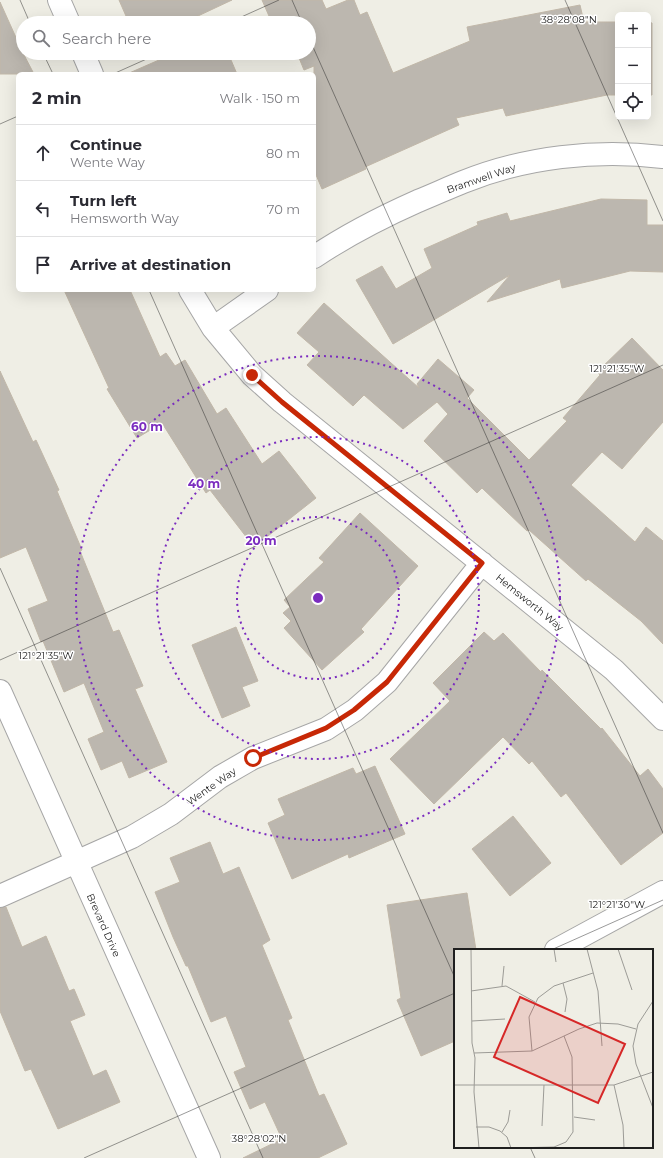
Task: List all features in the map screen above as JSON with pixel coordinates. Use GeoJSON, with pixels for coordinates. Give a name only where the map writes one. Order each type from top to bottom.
{"type":"FeatureCollection","features":[{"type":"Feature","properties":{"kind":"street"},"geometry":{"type":"LineString","coordinates":[[59,0],[66,16]]}},
{"type":"Feature","properties":{"kind":"street"},"geometry":{"type":"LineString","coordinates":[[86,60],[91,72]]}},
{"type":"Feature","properties":{"kind":"street","name":"Bramwell Way"},"geometry":{"type":"LineString","coordinates":[[316,256],[336,242],[385,216],[464,182],[514,166],[557,157],[609,154],[663,157]]}},
{"type":"Feature","properties":{"kind":"street","name":"Hemsworth Way"},"geometry":{"type":"LineString","coordinates":[[191,292],[212,328],[252,375],[282,402],[614,670],[663,719]]}},
{"type":"Feature","properties":{"kind":"street"},"geometry":{"type":"LineString","coordinates":[[212,328],[264,292]]}},
{"type":"Feature","properties":{"kind":"street","name":"Wente Way"},"geometry":{"type":"LineString","coordinates":[[0,896],[132,837],[171,814],[220,778],[253,758],[326,728],[354,710],[387,682],[482,563]]}},
{"type":"Feature","properties":{"kind":"street","name":"Brevard Drive"},"geometry":{"type":"LineString","coordinates":[[0,691],[209,1158]]}},
{"type":"Feature","properties":{"kind":"street"},"geometry":{"type":"LineString","coordinates":[[558,949],[663,892]]}},
{"type":"Feature","properties":{"kind":"building"},"geometry":{"type":"Polygon","coordinates":[[[119,0],[232,0],[198,16],[126,16],[119,0]]]}},
{"type":"Feature","properties":{"kind":"building"},"geometry":{"type":"Polygon","coordinates":[[[262,0],[322,0],[326,9],[348,0],[354,0],[360,15],[367,12],[393,73],[470,41],[467,27],[580,5],[584,22],[615,22],[615,95],[607,95],[506,116],[503,108],[456,118],[459,125],[365,167],[366,169],[322,189],[316,175],[316,72],[314,72],[314,66],[304,70],[300,60],[316,60],[316,16],[269,16],[262,0]]]}},
{"type":"Feature","properties":{"kind":"building"},"geometry":{"type":"Polygon","coordinates":[[[0,2],[16,37],[16,60],[27,60],[33,72],[0,74],[0,2]]]}},
{"type":"Feature","properties":{"kind":"building"},"geometry":{"type":"Polygon","coordinates":[[[651,23],[652,23],[651,95],[651,23]]]}},
{"type":"Feature","properties":{"kind":"building"},"geometry":{"type":"Polygon","coordinates":[[[159,60],[231,60],[236,72],[132,72],[159,60]]]}},
{"type":"Feature","properties":{"kind":"building"},"geometry":{"type":"Polygon","coordinates":[[[601,199],[647,200],[647,225],[663,225],[663,272],[630,271],[562,288],[560,279],[487,302],[510,275],[393,344],[356,280],[382,266],[396,289],[432,268],[424,249],[478,225],[477,222],[507,213],[510,221],[601,199]]]}},
{"type":"Feature","properties":{"kind":"building"},"geometry":{"type":"Polygon","coordinates":[[[65,292],[131,292],[160,357],[166,353],[175,366],[185,360],[217,414],[226,408],[262,464],[279,451],[316,498],[254,547],[210,490],[206,493],[162,423],[137,438],[107,389],[109,388],[65,292]]]}},
{"type":"Feature","properties":{"kind":"building"},"geometry":{"type":"Polygon","coordinates":[[[324,303],[419,388],[417,384],[438,359],[474,390],[467,398],[529,460],[567,421],[563,418],[600,375],[597,372],[632,338],[663,370],[663,422],[622,469],[602,452],[571,485],[635,542],[646,527],[663,541],[663,644],[641,621],[588,579],[586,581],[529,530],[527,531],[482,488],[477,493],[424,441],[448,414],[437,402],[403,429],[364,395],[353,406],[307,365],[319,352],[297,333],[324,303]]]}},
{"type":"Feature","properties":{"kind":"building"},"geometry":{"type":"Polygon","coordinates":[[[0,371],[33,442],[36,440],[59,490],[57,491],[82,550],[80,551],[113,632],[119,630],[143,686],[135,689],[167,762],[129,778],[122,761],[101,770],[88,739],[104,732],[84,683],[64,692],[43,641],[41,642],[28,609],[48,601],[26,547],[0,558],[0,371]]]}},
{"type":"Feature","properties":{"kind":"building"},"geometry":{"type":"Polygon","coordinates":[[[360,513],[418,566],[361,629],[364,632],[322,670],[284,628],[291,621],[283,613],[290,607],[284,600],[324,562],[319,558],[360,513]]]}},
{"type":"Feature","properties":{"kind":"building"},"geometry":{"type":"Polygon","coordinates":[[[236,627],[258,681],[242,687],[250,706],[222,718],[192,645],[236,627]]]}},
{"type":"Feature","properties":{"kind":"building"},"geometry":{"type":"Polygon","coordinates":[[[484,632],[494,641],[503,633],[541,672],[542,670],[601,729],[602,728],[640,776],[648,769],[663,789],[663,833],[621,865],[566,793],[561,797],[532,761],[529,764],[503,737],[434,804],[390,759],[450,701],[433,683],[484,632]]]}},
{"type":"Feature","properties":{"kind":"building"},"geometry":{"type":"Polygon","coordinates":[[[375,766],[405,834],[349,858],[348,854],[292,879],[268,823],[285,815],[278,799],[353,768],[356,774],[375,766]]]}},
{"type":"Feature","properties":{"kind":"building"},"geometry":{"type":"Polygon","coordinates":[[[513,816],[551,863],[510,896],[472,849],[513,816]]]}},
{"type":"Feature","properties":{"kind":"building"},"geometry":{"type":"Polygon","coordinates":[[[210,842],[223,874],[239,867],[270,940],[262,945],[292,1018],[288,1020],[319,1096],[324,1094],[347,1144],[318,1158],[243,1158],[282,1139],[265,1102],[250,1109],[234,1072],[246,1067],[226,1016],[211,1022],[188,966],[186,966],[173,937],[155,892],[180,882],[170,858],[210,842]]]}},
{"type":"Feature","properties":{"kind":"building"},"geometry":{"type":"Polygon","coordinates":[[[467,893],[476,949],[454,949],[454,1041],[421,1056],[397,1000],[401,998],[387,905],[467,893]]]}},
{"type":"Feature","properties":{"kind":"building"},"geometry":{"type":"Polygon","coordinates":[[[6,907],[22,947],[46,936],[69,991],[74,989],[85,1015],[70,1021],[93,1076],[106,1070],[120,1102],[58,1129],[31,1069],[25,1071],[0,1011],[0,908],[6,907]]]}},
{"type":"Feature","properties":{"kind":"route"},"geometry":{"type":"LineString","coordinates":[[252,375],[282,402],[482,563],[387,682],[354,710],[326,728],[253,758]]}}]}
